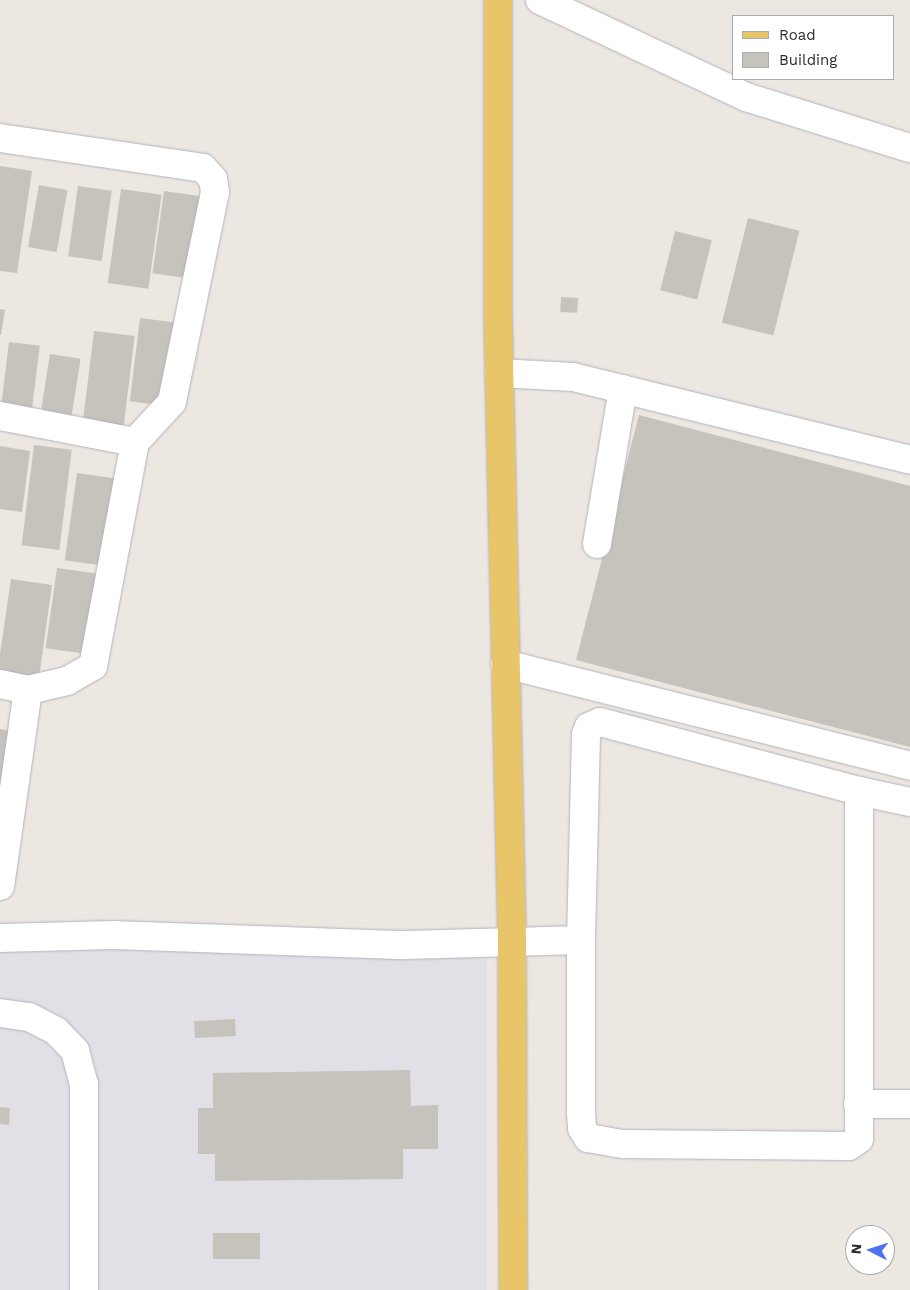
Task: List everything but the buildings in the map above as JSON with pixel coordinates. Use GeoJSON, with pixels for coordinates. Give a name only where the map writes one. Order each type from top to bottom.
{"type":"FeatureCollection","features":[{"type":"Feature","properties":{"kind":"main road"},"geometry":{"type":"LineString","coordinates":[[498,0],[498,373],[512,941],[513,1290]]}},
{"type":"Feature","properties":{"kind":"street"},"geometry":{"type":"LineString","coordinates":[[540,0],[746,97],[910,148]]}},
{"type":"Feature","properties":{"kind":"street"},"geometry":{"type":"LineString","coordinates":[[0,138],[203,168],[213,179],[215,192],[172,402],[135,442],[93,666],[67,681],[28,690],[0,684]]}},
{"type":"Feature","properties":{"kind":"street"},"geometry":{"type":"LineString","coordinates":[[498,373],[573,377],[910,460]]}},
{"type":"Feature","properties":{"kind":"street"},"geometry":{"type":"LineString","coordinates":[[597,544],[623,389]]}},
{"type":"Feature","properties":{"kind":"street"},"geometry":{"type":"LineString","coordinates":[[0,416],[135,442]]}},
{"type":"Feature","properties":{"kind":"street"},"geometry":{"type":"LineString","coordinates":[[505,664],[910,766]]}},
{"type":"Feature","properties":{"kind":"street"},"geometry":{"type":"LineString","coordinates":[[0,886],[28,690]]}},
{"type":"Feature","properties":{"kind":"street"},"geometry":{"type":"LineString","coordinates":[[859,791],[858,1104],[860,1139],[849,1146],[623,1144],[588,1138],[582,1128],[581,1113],[581,940],[586,735],[590,727],[600,722],[859,791],[910,802]]}},
{"type":"Feature","properties":{"kind":"street"},"geometry":{"type":"LineString","coordinates":[[0,938],[113,935],[405,945],[581,940]]}},
{"type":"Feature","properties":{"kind":"street"},"geometry":{"type":"LineString","coordinates":[[0,1013],[36,1020],[56,1031],[76,1051],[84,1084],[84,1290]]}},
{"type":"Feature","properties":{"kind":"street"},"geometry":{"type":"LineString","coordinates":[[858,1104],[910,1104]]}},
{"type":"Feature","properties":{"kind":"shaded area"},"geometry":{"type":"Polygon","coordinates":[[[0,947],[487,947],[487,1290],[0,1290],[0,947]]]}}]}
